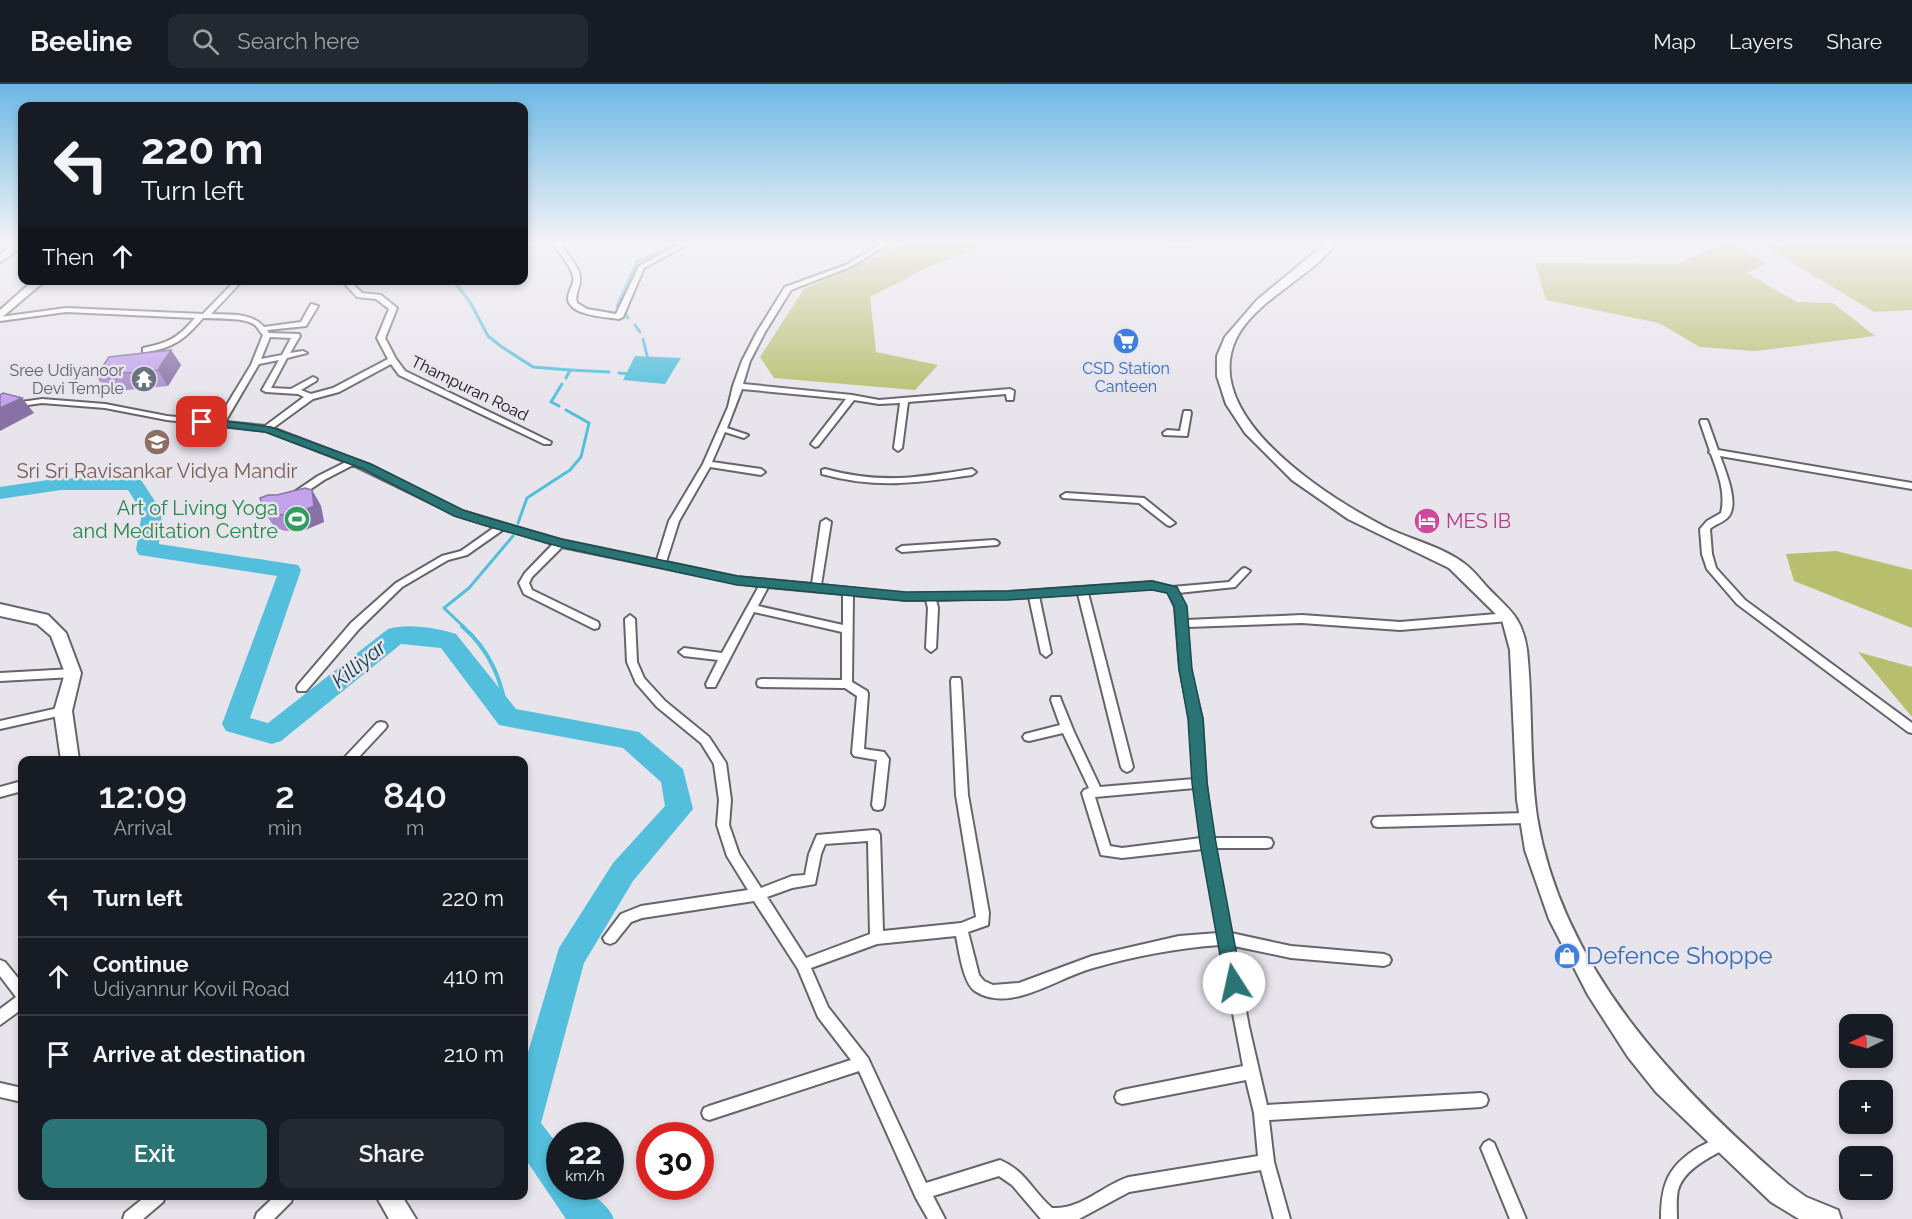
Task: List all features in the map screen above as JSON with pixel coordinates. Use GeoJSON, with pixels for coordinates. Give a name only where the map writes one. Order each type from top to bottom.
{"type":"FeatureCollection","features":[{"type":"Feature","properties":{"kind":"main road"},"geometry":{"type":"LineString","coordinates":[[0,317],[23,296]]}},
{"type":"Feature","properties":{"kind":"main road"},"geometry":{"type":"LineString","coordinates":[[1271,296],[1247,315],[1232,331],[1222,362],[1222,374],[1231,402],[1261,445],[1297,475],[1302,485],[1366,522],[1459,567],[1509,617],[1518,646],[1523,700],[1528,818],[1544,882],[1584,967],[1624,1030],[1658,1076],[1790,1201],[1829,1219]]}},
{"type":"Feature","properties":{"kind":"main road"},"geometry":{"type":"LineString","coordinates":[[0,610],[42,619],[58,633],[73,674],[63,711],[69,756]]}},
{"type":"Feature","properties":{"kind":"main road"},"geometry":{"type":"LineString","coordinates":[[391,1200],[404,1219]]}},
{"type":"Feature","properties":{"kind":"street"},"geometry":{"type":"LineString","coordinates":[[147,350],[168,347],[182,338],[224,296]]}},
{"type":"Feature","properties":{"kind":"street","name":"Thampuran Road"},"geometry":{"type":"LineString","coordinates":[[369,296],[378,297],[393,308],[381,338],[392,360],[402,373],[426,386],[481,408],[547,442]]}},
{"type":"Feature","properties":{"kind":"street"},"geometry":{"type":"LineString","coordinates":[[573,296],[575,306],[586,311],[619,317],[627,296]]}},
{"type":"Feature","properties":{"kind":"street"},"geometry":{"type":"LineString","coordinates":[[661,564],[674,521],[707,464],[761,332],[785,296]]}},
{"type":"Feature","properties":{"kind":"street"},"geometry":{"type":"LineString","coordinates":[[220,423],[256,362],[264,333],[270,327],[303,324],[314,306]]}},
{"type":"Feature","properties":{"kind":"street"},"geometry":{"type":"LineString","coordinates":[[0,317],[66,310],[244,318],[256,322],[264,333]]}},
{"type":"Feature","properties":{"kind":"street"},"geometry":{"type":"LineString","coordinates":[[264,333],[296,334],[266,390],[293,391],[310,397]]}},
{"type":"Feature","properties":{"kind":"street"},"geometry":{"type":"LineString","coordinates":[[256,362],[303,353]]}},
{"type":"Feature","properties":{"kind":"street"},"geometry":{"type":"LineString","coordinates":[[267,429],[310,397],[336,390],[392,360]]}},
{"type":"Feature","properties":{"kind":"street"},"geometry":{"type":"LineString","coordinates":[[293,391],[313,379]]}},
{"type":"Feature","properties":{"kind":"street"},"geometry":{"type":"LineString","coordinates":[[737,386],[852,397],[879,402],[1010,391],[1010,398]]}},
{"type":"Feature","properties":{"kind":"street"},"geometry":{"type":"LineString","coordinates":[[815,444],[852,397]]}},
{"type":"Feature","properties":{"kind":"street"},"geometry":{"type":"LineString","coordinates":[[898,448],[904,400]]}},
{"type":"Feature","properties":{"kind":"street"},"geometry":{"type":"LineString","coordinates":[[0,407],[42,401],[105,406],[167,418],[267,429],[352,462],[459,513],[561,543],[737,580],[816,587],[848,593],[930,597],[1033,594],[1152,585],[1172,590],[1232,585],[1245,571]]}},
{"type":"Feature","properties":{"kind":"street"},"geometry":{"type":"LineString","coordinates":[[1167,433],[1184,434],[1187,413]]}},
{"type":"Feature","properties":{"kind":"street"},"geometry":{"type":"LineString","coordinates":[[1704,422],[1728,503],[1727,513],[1722,518],[1711,521],[1705,530],[1707,554],[1721,581],[1753,613],[1912,729]]}},
{"type":"Feature","properties":{"kind":"street"},"geometry":{"type":"LineString","coordinates":[[722,429],[744,435]]}},
{"type":"Feature","properties":{"kind":"street"},"geometry":{"type":"LineString","coordinates":[[1713,452],[1912,486]]}},
{"type":"Feature","properties":{"kind":"street"},"geometry":{"type":"LineString","coordinates":[[292,499],[321,478],[352,462]]}},
{"type":"Feature","properties":{"kind":"street"},"geometry":{"type":"LineString","coordinates":[[707,464],[761,472]]}},
{"type":"Feature","properties":{"kind":"street"},"geometry":{"type":"LineString","coordinates":[[825,472],[847,479],[880,483],[913,482],[972,472]]}},
{"type":"Feature","properties":{"kind":"street"},"geometry":{"type":"LineString","coordinates":[[1066,496],[1141,500],[1170,523]]}},
{"type":"Feature","properties":{"kind":"street"},"geometry":{"type":"LineString","coordinates":[[816,587],[826,522]]}},
{"type":"Feature","properties":{"kind":"street"},"geometry":{"type":"LineString","coordinates":[[303,688],[355,626],[399,585],[445,558],[464,553],[502,526]]}},
{"type":"Feature","properties":{"kind":"street"},"geometry":{"type":"LineString","coordinates":[[561,543],[528,575],[524,583],[528,592],[594,625]]}},
{"type":"Feature","properties":{"kind":"street"},"geometry":{"type":"LineString","coordinates":[[902,549],[994,543]]}},
{"type":"Feature","properties":{"kind":"street"},"geometry":{"type":"LineString","coordinates":[[711,684],[765,583]]}},
{"type":"Feature","properties":{"kind":"street"},"geometry":{"type":"LineString","coordinates":[[1082,590],[1126,767]]}},
{"type":"Feature","properties":{"kind":"street"},"geometry":{"type":"LineString","coordinates":[[1172,590],[1180,606],[1185,669],[1196,719],[1200,783],[1208,843],[1261,1113],[1266,1162],[1282,1219]]}},
{"type":"Feature","properties":{"kind":"street"},"geometry":{"type":"LineString","coordinates":[[847,684],[848,593]]}},
{"type":"Feature","properties":{"kind":"street"},"geometry":{"type":"LineString","coordinates":[[1033,594],[1046,653]]}},
{"type":"Feature","properties":{"kind":"street"},"geometry":{"type":"LineString","coordinates":[[930,597],[933,608],[931,648]]}},
{"type":"Feature","properties":{"kind":"street"},"geometry":{"type":"LineString","coordinates":[[751,608],[848,630]]}},
{"type":"Feature","properties":{"kind":"street"},"geometry":{"type":"LineString","coordinates":[[1182,624],[1302,620],[1400,626],[1509,617]]}},
{"type":"Feature","properties":{"kind":"street"},"geometry":{"type":"LineString","coordinates":[[630,619],[632,662],[640,680],[661,705],[705,740],[720,763],[725,801],[723,825],[733,856],[760,894],[803,965],[823,1012],[863,1063],[922,1192],[937,1219]]}},
{"type":"Feature","properties":{"kind":"street"},"geometry":{"type":"LineString","coordinates":[[684,652],[725,657]]}},
{"type":"Feature","properties":{"kind":"street"},"geometry":{"type":"LineString","coordinates":[[0,677],[73,674]]}},
{"type":"Feature","properties":{"kind":"street"},"geometry":{"type":"LineString","coordinates":[[803,965],[877,938],[961,929],[983,921],[962,795],[956,681]]}},
{"type":"Feature","properties":{"kind":"street"},"geometry":{"type":"LineString","coordinates":[[762,683],[847,684],[863,694],[858,753],[880,755],[883,759],[878,805]]}},
{"type":"Feature","properties":{"kind":"street"},"geometry":{"type":"LineString","coordinates":[[1056,700],[1066,728],[1096,791]]}},
{"type":"Feature","properties":{"kind":"street"},"geometry":{"type":"LineString","coordinates":[[0,725],[63,711]]}},
{"type":"Feature","properties":{"kind":"street"},"geometry":{"type":"LineString","coordinates":[[353,756],[381,726]]}},
{"type":"Feature","properties":{"kind":"street"},"geometry":{"type":"LineString","coordinates":[[1029,737],[1066,728]]}},
{"type":"Feature","properties":{"kind":"street"},"geometry":{"type":"LineString","coordinates":[[1200,783],[1088,793],[1106,850],[1122,853],[1208,843],[1267,843]]}},
{"type":"Feature","properties":{"kind":"street"},"geometry":{"type":"LineString","coordinates":[[0,792],[18,787]]}},
{"type":"Feature","properties":{"kind":"street"},"geometry":{"type":"LineString","coordinates":[[1378,822],[1528,818]]}},
{"type":"Feature","properties":{"kind":"street"},"geometry":{"type":"LineString","coordinates":[[610,938],[626,918],[641,912],[760,894],[792,882],[811,880],[815,854],[821,839],[874,835],[877,938]]}},
{"type":"Feature","properties":{"kind":"street"},"geometry":{"type":"LineString","coordinates":[[961,929],[972,978],[979,986],[992,992],[1018,990],[1092,962],[1143,950],[1179,942],[1226,938],[1291,952],[1384,960]]}},
{"type":"Feature","properties":{"kind":"street"},"geometry":{"type":"LineString","coordinates":[[0,966],[18,988]]}},
{"type":"Feature","properties":{"kind":"street"},"geometry":{"type":"LineString","coordinates":[[0,1018],[18,1004]]}},
{"type":"Feature","properties":{"kind":"street"},"geometry":{"type":"LineString","coordinates":[[709,1113],[863,1063]]}},
{"type":"Feature","properties":{"kind":"street"},"geometry":{"type":"LineString","coordinates":[[1122,1097],[1252,1072]]}},
{"type":"Feature","properties":{"kind":"street"},"geometry":{"type":"LineString","coordinates":[[0,1090],[18,1094]]}},
{"type":"Feature","properties":{"kind":"street"},"geometry":{"type":"LineString","coordinates":[[1261,1113],[1481,1100]]}},
{"type":"Feature","properties":{"kind":"street"},"geometry":{"type":"LineString","coordinates":[[1668,1219],[1667,1200],[1674,1176],[1725,1141]]}},
{"type":"Feature","properties":{"kind":"street"},"geometry":{"type":"LineString","coordinates":[[1489,1148],[1518,1219]]}},
{"type":"Feature","properties":{"kind":"street"},"geometry":{"type":"LineString","coordinates":[[922,1192],[1000,1168],[1010,1172],[1022,1182],[1042,1211],[1063,1217],[1082,1210],[1110,1192],[1126,1185],[1266,1162]]}},
{"type":"Feature","properties":{"kind":"street"},"geometry":{"type":"LineString","coordinates":[[131,1219],[152,1200]]}},
{"type":"Feature","properties":{"kind":"street"},"geometry":{"type":"LineString","coordinates":[[263,1219],[281,1200]]}},
{"type":"Feature","properties":{"kind":"green space"},"geometry":{"type":"Polygon","coordinates":[[[799,296],[872,296],[870,297],[876,352],[938,365],[915,390],[774,378],[760,357],[799,296]]]}},
{"type":"Feature","properties":{"kind":"green space"},"geometry":{"type":"Polygon","coordinates":[[[1545,296],[1787,296],[1797,302],[1833,303],[1875,336],[1755,351],[1700,347],[1659,323],[1546,300],[1545,296]]]}},
{"type":"Feature","properties":{"kind":"green space"},"geometry":{"type":"Polygon","coordinates":[[[1848,296],[1912,296],[1912,310],[1874,312],[1848,296]]]}},
{"type":"Feature","properties":{"kind":"green space"},"geometry":{"type":"Polygon","coordinates":[[[1836,551],[1912,570],[1912,628],[1794,581],[1786,554],[1836,551]]]}},
{"type":"Feature","properties":{"kind":"green space"},"geometry":{"type":"Polygon","coordinates":[[[1858,652],[1912,667],[1912,717],[1858,652]]]}},
{"type":"Feature","properties":{"kind":"water"},"geometry":{"type":"Polygon","coordinates":[[[635,356],[681,358],[665,384],[623,380],[635,356]]]}},
{"type":"Feature","properties":{"kind":"building"},"geometry":{"type":"Polygon","coordinates":[[[171,350],[158,370],[96,376],[109,357],[171,350]]]}},
{"type":"Feature","properties":{"kind":"building"},"geometry":{"type":"Polygon","coordinates":[[[3,393],[22,398],[0,408],[0,395],[3,393]]]}},
{"type":"Feature","properties":{"kind":"building"},"geometry":{"type":"Polygon","coordinates":[[[305,488],[312,490],[314,506],[295,514],[275,515],[264,511],[260,498],[305,488]]]}},
{"type":"Feature","properties":{"kind":"waterway"},"geometry":{"type":"LineString","coordinates":[[465,296],[488,336],[502,347],[533,367],[570,370]]}},
{"type":"Feature","properties":{"kind":"waterway"},"geometry":{"type":"LineString","coordinates":[[617,306],[622,296]]}},
{"type":"Feature","properties":{"kind":"waterway"},"geometry":{"type":"LineString","coordinates":[[635,325],[640,332]]}},
{"type":"Feature","properties":{"kind":"waterway"},"geometry":{"type":"LineString","coordinates":[[643,339],[648,360]]}},
{"type":"Feature","properties":{"kind":"waterway"},"geometry":{"type":"LineString","coordinates":[[566,378],[570,370]]}},
{"type":"Feature","properties":{"kind":"waterway"},"geometry":{"type":"LineString","coordinates":[[570,370],[609,372]]}},
{"type":"Feature","properties":{"kind":"waterway"},"geometry":{"type":"LineString","coordinates":[[619,373],[630,374]]}},
{"type":"Feature","properties":{"kind":"waterway"},"geometry":{"type":"LineString","coordinates":[[559,406],[551,402],[562,384]]}},
{"type":"Feature","properties":{"kind":"waterway"},"geometry":{"type":"LineString","coordinates":[[518,523],[527,498],[570,470],[581,457],[589,423],[566,410]]}},
{"type":"Feature","properties":{"kind":"waterway","name":"Killiyar"},"geometry":{"type":"LineString","coordinates":[[0,493],[61,484],[134,484],[152,512],[147,550],[290,570],[235,724],[272,734],[396,635],[448,640],[508,718],[630,739],[674,777],[679,809],[623,872],[570,958],[528,1110]]}},
{"type":"Feature","properties":{"kind":"waterway"},"geometry":{"type":"LineString","coordinates":[[464,627],[444,608],[469,588],[513,536]]}},
{"type":"Feature","properties":{"kind":"waterway"},"geometry":{"type":"LineString","coordinates":[[462,626],[481,646],[494,667],[508,718]]}},
{"type":"Feature","properties":{"kind":"waterway","name":"Killiyar"},"geometry":{"type":"LineString","coordinates":[[528,1134],[546,1159]]}},
{"type":"Feature","properties":{"kind":"waterway","name":"Killiyar"},"geometry":{"type":"LineString","coordinates":[[575,1200],[583,1212],[596,1219]]}},
{"type":"Feature","properties":{"kind":"place","name":"CSD Station Canteen"},"geometry":{"type":"Point","coordinates":[1126,341]}},
{"type":"Feature","properties":{"kind":"place","name":"Sree Udiyanoor Devi Temple"},"geometry":{"type":"Point","coordinates":[144,379]}},
{"type":"Feature","properties":{"kind":"place","name":"Sri Sri Ravisankar Vidya Mandir"},"geometry":{"type":"Point","coordinates":[157,442]}},
{"type":"Feature","properties":{"kind":"place","name":"Art of Living Yoga and Meditation Centre"},"geometry":{"type":"Point","coordinates":[297,519]}},
{"type":"Feature","properties":{"kind":"place","name":"MES IB"},"geometry":{"type":"Point","coordinates":[1427,521]}},
{"type":"Feature","properties":{"kind":"place","name":"Defence Shoppe"},"geometry":{"type":"Point","coordinates":[1567,956]}},
{"type":"Feature","properties":{"kind":"route"},"geometry":{"type":"LineString","coordinates":[[202,422],[267,429],[367,467],[459,513],[488,522],[561,543],[737,580],[816,587],[848,593],[906,597],[1008,595],[1152,585],[1172,590],[1180,606],[1185,669],[1196,719],[1200,783],[1208,843],[1234,983]]}}]}
